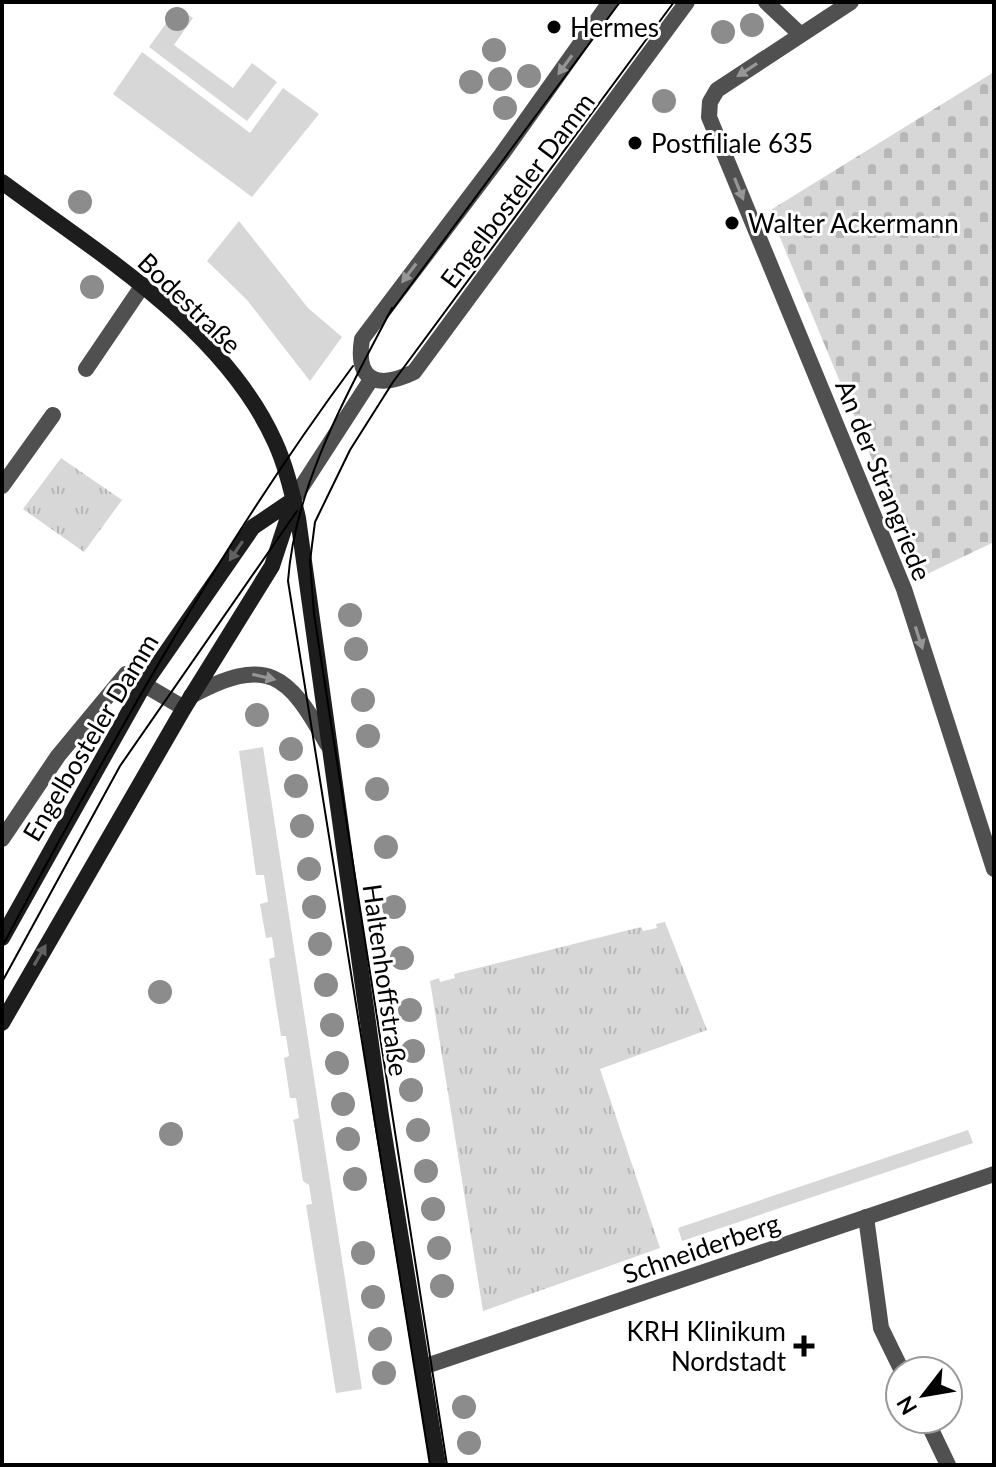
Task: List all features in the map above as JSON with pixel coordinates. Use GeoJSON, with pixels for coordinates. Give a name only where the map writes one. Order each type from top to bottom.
{"type":"FeatureCollection","features":[{"type":"Feature","properties":{"kind":"main road","name":"Bodestraße"},"geometry":{"type":"LineString","coordinates":[[2,182],[143,285],[182,320],[249,398],[275,440],[293,500]]}},
{"type":"Feature","properties":{"kind":"main road","name":"Engelbosteler Damm"},"geometry":{"type":"LineString","coordinates":[[2,938],[145,683],[253,527],[293,500]]}},
{"type":"Feature","properties":{"kind":"main road","name":"Engelbosteler Damm"},"geometry":{"type":"LineString","coordinates":[[2,1023],[188,702],[272,566],[293,500]]}},
{"type":"Feature","properties":{"kind":"main road","name":"Haltenhoffstraße"},"geometry":{"type":"LineString","coordinates":[[293,500],[327,744],[438,1465]]}},
{"type":"Feature","properties":{"kind":"street","name":"Engelbosteler Damm"},"geometry":{"type":"LineString","coordinates":[[610,2],[502,154],[362,339],[359,357],[364,371],[372,378],[393,382],[414,372],[687,2]]}},
{"type":"Feature","properties":{"kind":"street"},"geometry":{"type":"LineString","coordinates":[[766,2],[801,35],[851,2]]}},
{"type":"Feature","properties":{"kind":"street","name":"An der Strangriede"},"geometry":{"type":"LineString","coordinates":[[801,35],[717,90],[710,102],[709,117],[904,589],[994,869]]}},
{"type":"Feature","properties":{"kind":"street"},"geometry":{"type":"LineString","coordinates":[[86,369],[143,285]]}},
{"type":"Feature","properties":{"kind":"street","name":"Engelbosteler Damm"},"geometry":{"type":"LineString","coordinates":[[293,500],[372,378]]}},
{"type":"Feature","properties":{"kind":"street"},"geometry":{"type":"LineString","coordinates":[[2,486],[53,415]]}},
{"type":"Feature","properties":{"kind":"street"},"geometry":{"type":"LineString","coordinates":[[2,839],[58,756],[126,674],[188,702],[221,680],[261,673],[280,681],[300,699],[327,744]]}},
{"type":"Feature","properties":{"kind":"street","name":"Schneiderberg"},"geometry":{"type":"LineString","coordinates":[[423,1367],[994,1174]]}},
{"type":"Feature","properties":{"kind":"street"},"geometry":{"type":"LineString","coordinates":[[866,1217],[881,1328],[894,1355]]}},
{"type":"Feature","properties":{"kind":"street"},"geometry":{"type":"LineString","coordinates":[[934,1435],[948,1465]]}},
{"type":"Feature","properties":{"kind":"green space"},"geometry":{"type":"Polygon","coordinates":[[[178,7],[193,18],[174,45],[233,88],[252,63],[277,82],[247,121],[149,47],[178,7]]]}},
{"type":"Feature","properties":{"kind":"green space"},"geometry":{"type":"Polygon","coordinates":[[[142,52],[250,133],[283,88],[319,114],[252,197],[113,94],[142,52]]]}},
{"type":"Feature","properties":{"kind":"green space"},"geometry":{"type":"Polygon","coordinates":[[[994,72],[994,542],[921,577],[769,211],[994,72]]]}},
{"type":"Feature","properties":{"kind":"green space"},"geometry":{"type":"Polygon","coordinates":[[[239,221],[308,308],[342,337],[310,381],[247,300],[207,261],[239,221]]]}},
{"type":"Feature","properties":{"kind":"green space"},"geometry":{"type":"Polygon","coordinates":[[[61,458],[122,500],[84,552],[23,509],[61,458]]]}},
{"type":"Feature","properties":{"kind":"green space"},"geometry":{"type":"Polygon","coordinates":[[[263,747],[362,1389],[336,1393],[306,1205],[312,1204],[309,1185],[303,1181],[293,1120],[299,1118],[296,1098],[290,1098],[284,1058],[289,1056],[286,1036],[281,1036],[269,959],[275,957],[272,937],[266,938],[260,904],[268,902],[264,875],[256,875],[239,751],[263,747]]]}},
{"type":"Feature","properties":{"kind":"green space"},"geometry":{"type":"Polygon","coordinates":[[[665,922],[707,1030],[600,1069],[660,1248],[483,1311],[430,981],[439,978],[440,982],[455,978],[454,974],[641,927],[643,931],[657,928],[656,924],[665,922]]]}},
{"type":"Feature","properties":{"kind":"green space"},"geometry":{"type":"Polygon","coordinates":[[[968,1130],[973,1143],[682,1241],[678,1228],[968,1130]]]}},
{"type":"Feature","properties":{"kind":"tram line"},"geometry":{"type":"LineString","coordinates":[[387,317],[620,2]]}},
{"type":"Feature","properties":{"kind":"tram line"},"geometry":{"type":"LineString","coordinates":[[447,1465],[314,614],[310,561],[315,522],[350,450],[393,382],[674,2]]}},
{"type":"Feature","properties":{"kind":"tram line"},"geometry":{"type":"LineString","coordinates":[[392,308],[342,406],[312,474],[301,509],[288,581],[430,1465]]}},
{"type":"Feature","properties":{"kind":"tram line"},"geometry":{"type":"LineString","coordinates":[[2,947],[124,724],[211,577],[353,366]]}},
{"type":"Feature","properties":{"kind":"tram line"},"geometry":{"type":"LineString","coordinates":[[2,982],[120,766],[297,511]]}},
{"type":"Feature","properties":{"kind":"place","name":"Hermes"},"geometry":{"type":"Point","coordinates":[554,27]}},
{"type":"Feature","properties":{"kind":"place","name":"Postfiliale 635"},"geometry":{"type":"Point","coordinates":[635,143]}},
{"type":"Feature","properties":{"kind":"place","name":"Walter Ackermann"},"geometry":{"type":"Point","coordinates":[732,223]}},
{"type":"Feature","properties":{"kind":"place","name":"KRH Klinikum Nordstadt"},"geometry":{"type":"Point","coordinates":[804,1346]}}]}
